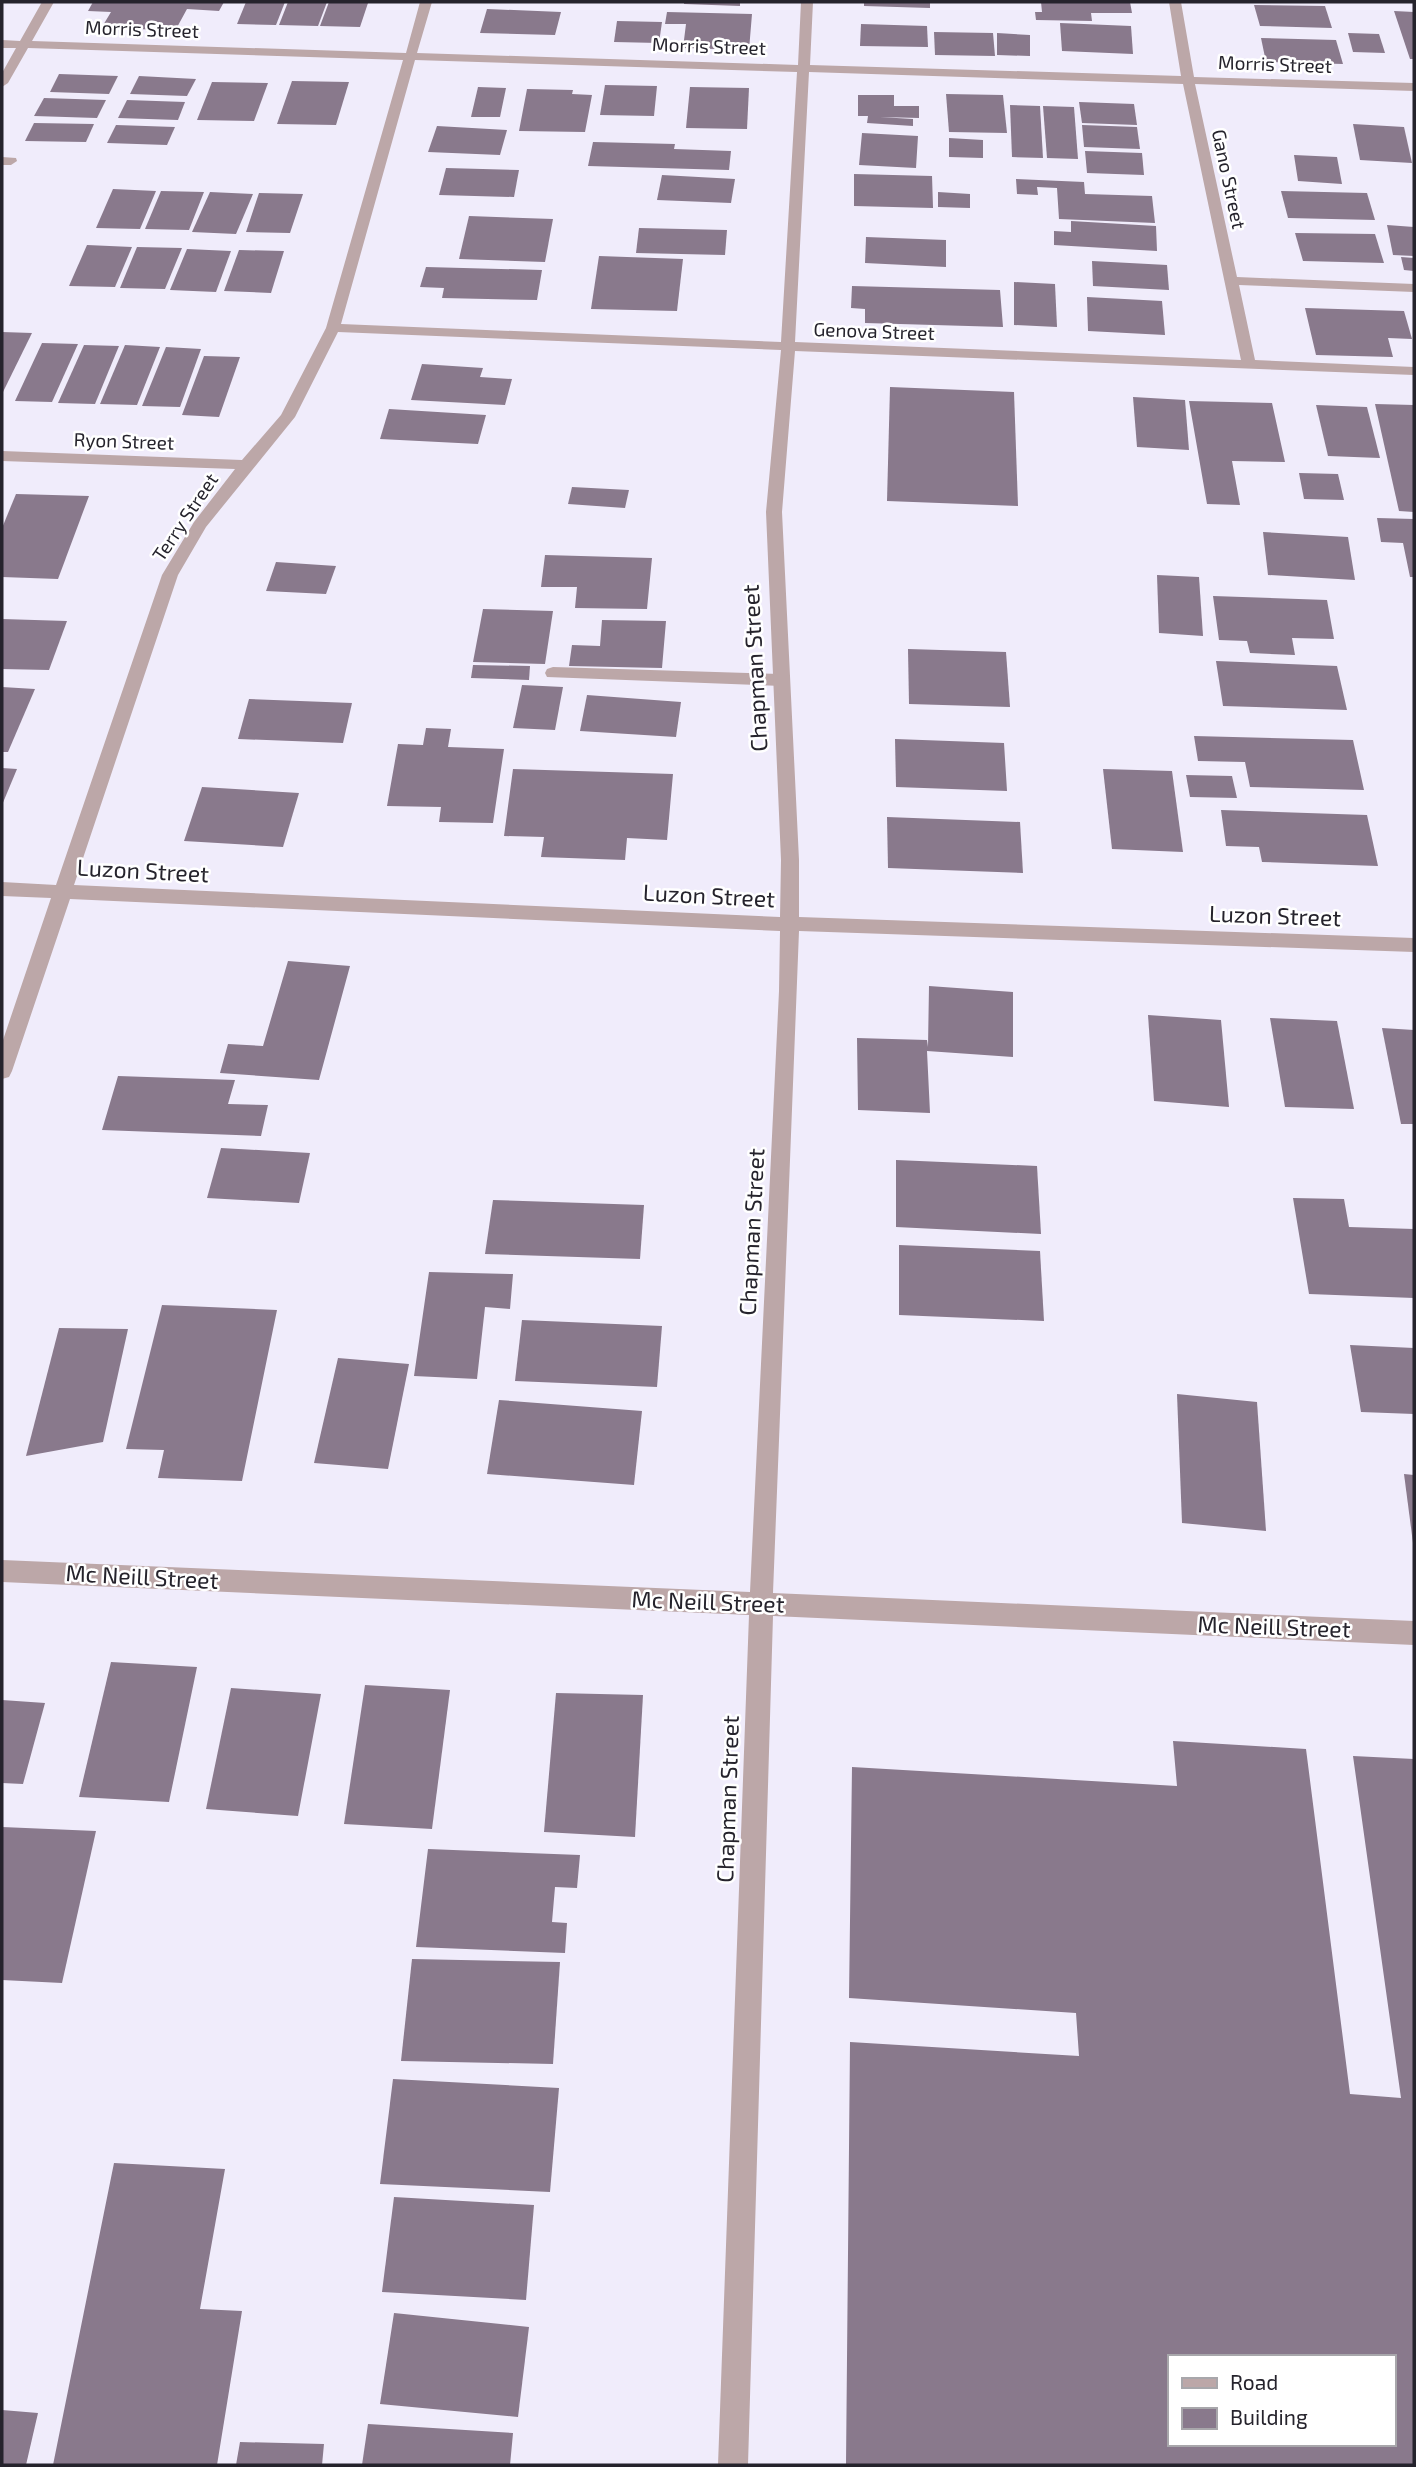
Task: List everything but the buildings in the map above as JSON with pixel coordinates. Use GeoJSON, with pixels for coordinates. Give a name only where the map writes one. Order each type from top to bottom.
{"type":"FeatureCollection","features":[{"type":"Feature","properties":{"kind":"street"},"geometry":{"type":"LineString","coordinates":[[2,83],[48,2]]}},
{"type":"Feature","properties":{"kind":"street","name":"Terry Street"},"geometry":{"type":"LineString","coordinates":[[2,1071],[170,575],[200,524],[288,417],[333,328],[426,2]]}},
{"type":"Feature","properties":{"kind":"street","name":"Chapman Street"},"geometry":{"type":"LineString","coordinates":[[733,2465],[761,1604],[790,924],[790,860],[774,512],[788,348],[807,2]]}},
{"type":"Feature","properties":{"kind":"street","name":"Gano Street"},"geometry":{"type":"LineString","coordinates":[[1175,2],[1188,80],[1249,364]]}},
{"type":"Feature","properties":{"kind":"street","name":"Morris Street"},"geometry":{"type":"LineString","coordinates":[[2,44],[1414,87]]}},
{"type":"Feature","properties":{"kind":"street"},"geometry":{"type":"LineString","coordinates":[[1230,281],[1414,288]]}},
{"type":"Feature","properties":{"kind":"street","name":"Genova Street"},"geometry":{"type":"LineString","coordinates":[[333,328],[1414,371]]}},
{"type":"Feature","properties":{"kind":"street","name":"Ryon Street"},"geometry":{"type":"LineString","coordinates":[[2,456],[246,465]]}},
{"type":"Feature","properties":{"kind":"street"},"geometry":{"type":"LineString","coordinates":[[553,673],[782,680]]}},
{"type":"Feature","properties":{"kind":"street","name":"Luzon Street"},"geometry":{"type":"LineString","coordinates":[[2,889],[790,924],[1414,945]]}},
{"type":"Feature","properties":{"kind":"street","name":"Mc Neill Street"},"geometry":{"type":"LineString","coordinates":[[2,1571],[1414,1633]]}}]}
